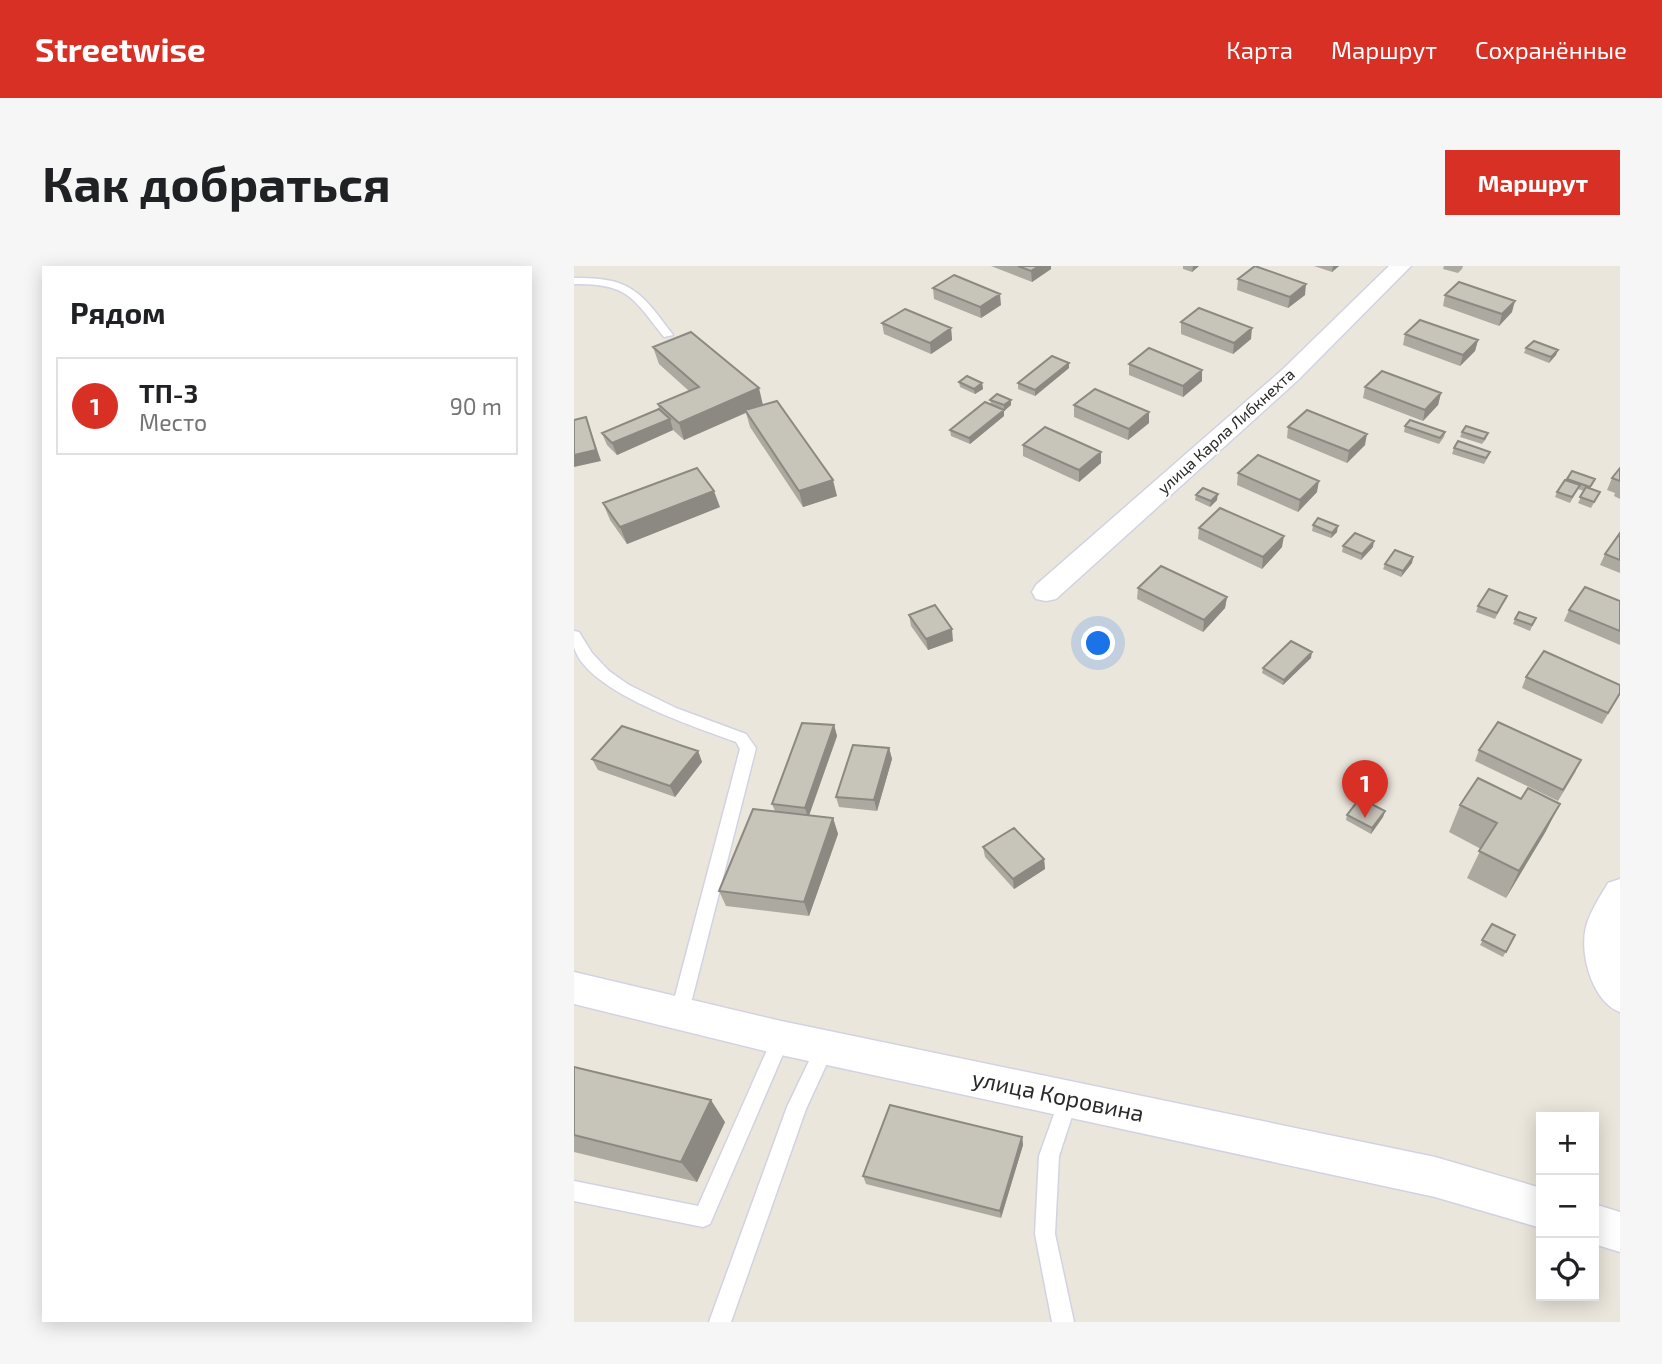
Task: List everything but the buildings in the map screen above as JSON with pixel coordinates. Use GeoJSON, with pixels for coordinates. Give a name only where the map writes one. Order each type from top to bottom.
{"type":"FeatureCollection","features":[{"type":"Feature","properties":{"kind":"street","name":"улица Карла Либкнехта"},"geometry":{"type":"LineString","coordinates":[[1046,592],[1290,375],[1401,266]]}},
{"type":"Feature","properties":{"kind":"street"},"geometry":{"type":"LineString","coordinates":[[1617,992],[1604,960],[1603,928],[1620,893]]}},
{"type":"Feature","properties":{"kind":"street","name":"улица Коровина"},"geometry":{"type":"LineString","coordinates":[[574,988],[781,1038],[1435,1177],[1536,1207]]}},
{"type":"Feature","properties":{"kind":"street"},"geometry":{"type":"LineString","coordinates":[[1599,1225],[1620,1231]]}},
{"type":"Feature","properties":{"kind":"lane"},"geometry":{"type":"LineString","coordinates":[[574,281],[604,279],[628,287],[668,335]]}},
{"type":"Feature","properties":{"kind":"lane"},"geometry":{"type":"LineString","coordinates":[[574,636],[598,670],[624,691],[741,738],[748,748],[678,1015]]}},
{"type":"Feature","properties":{"kind":"lane"},"geometry":{"type":"LineString","coordinates":[[574,1191],[704,1217],[781,1038]]}},
{"type":"Feature","properties":{"kind":"lane"},"geometry":{"type":"LineString","coordinates":[[720,1322],[797,1107],[826,1046]]}},
{"type":"Feature","properties":{"kind":"lane"},"geometry":{"type":"LineString","coordinates":[[1063,1322],[1045,1234],[1049,1156],[1069,1098]]}},
{"type":"Feature","properties":{"kind":"place","name":"ТП-3"},"geometry":{"type":"Point","coordinates":[1365,818]}}]}
